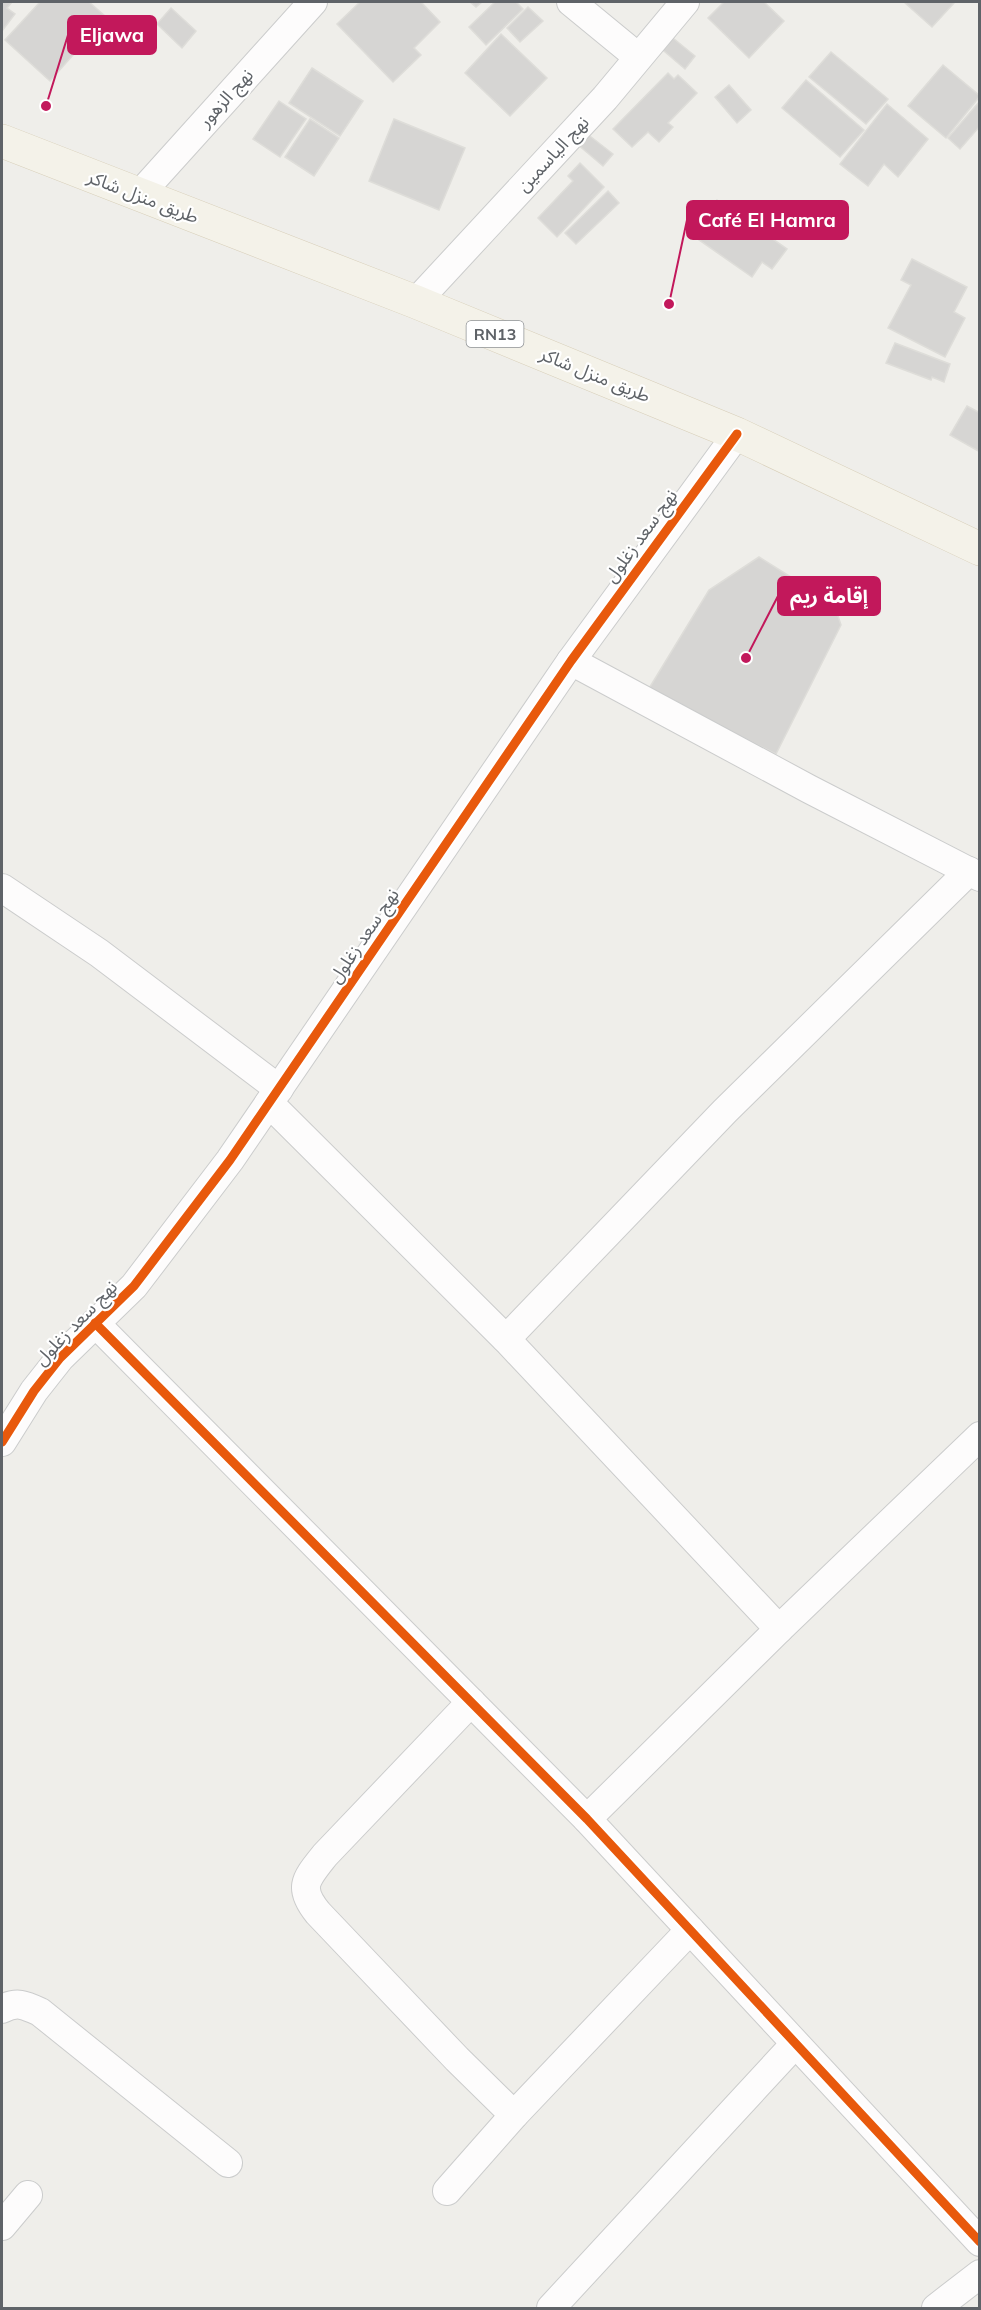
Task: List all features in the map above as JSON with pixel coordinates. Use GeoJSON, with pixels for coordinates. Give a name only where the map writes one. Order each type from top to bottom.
{"type":"FeatureCollection","features":[{"type":"Feature","properties":{"kind":"main road","name":"طريق منزل شاكر"},"geometry":{"type":"LineString","coordinates":[[2,141],[416,302],[737,434],[980,549]]}},
{"type":"Feature","properties":{"kind":"street","name":"نهج الزهور"},"geometry":{"type":"LineString","coordinates":[[139,195],[313,2]]}},
{"type":"Feature","properties":{"kind":"street"},"geometry":{"type":"LineString","coordinates":[[571,2],[638,57]]}},
{"type":"Feature","properties":{"kind":"street","name":"نهج الياسمين"},"geometry":{"type":"LineString","coordinates":[[416,302],[605,98],[685,2]]}},
{"type":"Feature","properties":{"kind":"street","name":"نهج سعد زغلول"},"geometry":{"type":"LineString","coordinates":[[2,1442],[34,1391],[60,1358],[134,1286],[230,1160],[571,661],[737,434]]}},
{"type":"Feature","properties":{"kind":"street"},"geometry":{"type":"LineString","coordinates":[[506,1339],[725,1111],[974,874],[809,789],[571,661]]}},
{"type":"Feature","properties":{"kind":"street"},"geometry":{"type":"LineString","coordinates":[[2,888],[99,953],[274,1096],[778,1629]]}},
{"type":"Feature","properties":{"kind":"street"},"geometry":{"type":"LineString","coordinates":[[95,1323],[587,1819],[980,2242]]}},
{"type":"Feature","properties":{"kind":"street"},"geometry":{"type":"LineString","coordinates":[[587,1819],[778,1629],[980,1436]]}},
{"type":"Feature","properties":{"kind":"street"},"geometry":{"type":"LineString","coordinates":[[471,1702],[325,1855],[307,1878],[304,1891],[318,1914],[514,2115]]}},
{"type":"Feature","properties":{"kind":"street"},"geometry":{"type":"LineString","coordinates":[[447,2191],[514,2115],[690,1929]]}},
{"type":"Feature","properties":{"kind":"street"},"geometry":{"type":"LineString","coordinates":[[2,2009],[12,2003],[23,2004],[40,2013],[228,2163]]}},
{"type":"Feature","properties":{"kind":"street"},"geometry":{"type":"LineString","coordinates":[[551,2308],[795,2044]]}},
{"type":"Feature","properties":{"kind":"street"},"geometry":{"type":"LineString","coordinates":[[2,2226],[28,2195]]}},
{"type":"Feature","properties":{"kind":"street"},"geometry":{"type":"LineString","coordinates":[[936,2308],[980,2274]]}},
{"type":"Feature","properties":{"kind":"building"},"geometry":{"type":"Polygon","coordinates":[[[2,2],[12,2],[7,8],[15,14],[2,31],[2,2]]]}},
{"type":"Feature","properties":{"kind":"building"},"geometry":{"type":"Polygon","coordinates":[[[40,2],[89,2],[113,23],[88,52],[81,46],[50,81],[5,40],[40,2]]]}},
{"type":"Feature","properties":{"kind":"building"},"geometry":{"type":"Polygon","coordinates":[[[360,2],[421,2],[440,22],[414,48],[421,55],[393,82],[337,24],[360,2]]]}},
{"type":"Feature","properties":{"kind":"building"},"geometry":{"type":"Polygon","coordinates":[[[470,2],[482,2],[476,7],[470,2]]]}},
{"type":"Feature","properties":{"kind":"building"},"geometry":{"type":"Polygon","coordinates":[[[495,2],[516,2],[523,9],[486,45],[469,27],[495,2]]]}},
{"type":"Feature","properties":{"kind":"building"},"geometry":{"type":"Polygon","coordinates":[[[724,2],[764,2],[784,21],[749,58],[708,18],[724,2]]]}},
{"type":"Feature","properties":{"kind":"building"},"geometry":{"type":"Polygon","coordinates":[[[904,2],[952,2],[954,3],[932,27],[904,2]]]}},
{"type":"Feature","properties":{"kind":"building"},"geometry":{"type":"Polygon","coordinates":[[[528,7],[543,21],[520,42],[507,28],[528,7]]]}},
{"type":"Feature","properties":{"kind":"building"},"geometry":{"type":"Polygon","coordinates":[[[171,8],[196,31],[182,48],[157,24],[171,8]]]}},
{"type":"Feature","properties":{"kind":"building"},"geometry":{"type":"Polygon","coordinates":[[[501,34],[547,78],[510,116],[465,73],[501,34]]]}},
{"type":"Feature","properties":{"kind":"building"},"geometry":{"type":"Polygon","coordinates":[[[668,34],[695,56],[685,69],[658,46],[668,34]]]}},
{"type":"Feature","properties":{"kind":"building"},"geometry":{"type":"Polygon","coordinates":[[[831,52],[888,99],[866,124],[809,77],[831,52]]]}},
{"type":"Feature","properties":{"kind":"building"},"geometry":{"type":"Polygon","coordinates":[[[943,65],[980,96],[946,138],[908,106],[943,65]]]}},
{"type":"Feature","properties":{"kind":"building"},"geometry":{"type":"Polygon","coordinates":[[[312,68],[363,101],[340,136],[289,103],[312,68]]]}},
{"type":"Feature","properties":{"kind":"building"},"geometry":{"type":"Polygon","coordinates":[[[668,73],[674,79],[678,75],[697,93],[668,123],[673,127],[659,142],[648,132],[632,147],[613,129],[668,73]]]}},
{"type":"Feature","properties":{"kind":"building"},"geometry":{"type":"Polygon","coordinates":[[[806,80],[864,130],[840,157],[782,108],[806,80]]]}},
{"type":"Feature","properties":{"kind":"building"},"geometry":{"type":"Polygon","coordinates":[[[729,85],[751,110],[737,123],[715,97],[729,85]]]}},
{"type":"Feature","properties":{"kind":"building"},"geometry":{"type":"Polygon","coordinates":[[[279,101],[306,119],[280,157],[253,139],[279,101]]]}},
{"type":"Feature","properties":{"kind":"building"},"geometry":{"type":"Polygon","coordinates":[[[980,101],[980,126],[960,149],[948,138],[980,101]]]}},
{"type":"Feature","properties":{"kind":"building"},"geometry":{"type":"Polygon","coordinates":[[[887,104],[928,139],[898,177],[884,164],[868,186],[840,164],[887,104]]]}},
{"type":"Feature","properties":{"kind":"building"},"geometry":{"type":"Polygon","coordinates":[[[310,119],[339,138],[314,176],[285,157],[310,119]]]}},
{"type":"Feature","properties":{"kind":"building"},"geometry":{"type":"Polygon","coordinates":[[[394,119],[465,148],[439,210],[369,181],[394,119]]]}},
{"type":"Feature","properties":{"kind":"building"},"geometry":{"type":"Polygon","coordinates":[[[586,133],[613,154],[603,166],[577,144],[586,133]]]}},
{"type":"Feature","properties":{"kind":"building"},"geometry":{"type":"Polygon","coordinates":[[[580,163],[604,187],[557,237],[538,218],[573,181],[568,176],[580,163]]]}},
{"type":"Feature","properties":{"kind":"building"},"geometry":{"type":"Polygon","coordinates":[[[608,191],[619,203],[576,244],[565,233],[608,191]]]}},
{"type":"Feature","properties":{"kind":"building"},"geometry":{"type":"Polygon","coordinates":[[[717,200],[787,249],[772,269],[762,262],[752,277],[692,235],[717,200]]]}},
{"type":"Feature","properties":{"kind":"building"},"geometry":{"type":"Polygon","coordinates":[[[912,259],[967,287],[954,312],[965,318],[945,357],[888,328],[911,285],[901,280],[912,259]]]}},
{"type":"Feature","properties":{"kind":"building"},"geometry":{"type":"Polygon","coordinates":[[[895,343],[950,364],[944,382],[932,377],[931,380],[886,363],[895,343]]]}},
{"type":"Feature","properties":{"kind":"building"},"geometry":{"type":"Polygon","coordinates":[[[967,406],[980,413],[980,452],[950,435],[967,406]]]}},
{"type":"Feature","properties":{"kind":"building"},"geometry":{"type":"Polygon","coordinates":[[[759,557],[834,604],[841,625],[776,754],[648,690],[709,590],[759,557]]]}},
{"type":"Feature","properties":{"kind":"cycle path"},"geometry":{"type":"LineString","coordinates":[[2,1442],[34,1391],[60,1358],[134,1286],[230,1160],[571,661],[737,434]]}},
{"type":"Feature","properties":{"kind":"cycle path"},"geometry":{"type":"LineString","coordinates":[[95,1323],[587,1819],[980,2242]]}},
{"type":"Feature","properties":{"kind":"place","name":"Eljawa"},"geometry":{"type":"Point","coordinates":[46,106]}},
{"type":"Feature","properties":{"kind":"place","name":"Café El Hamra"},"geometry":{"type":"Point","coordinates":[669,304]}},
{"type":"Feature","properties":{"kind":"place","name":"إقامة ريم"},"geometry":{"type":"Point","coordinates":[746,658]}}]}
